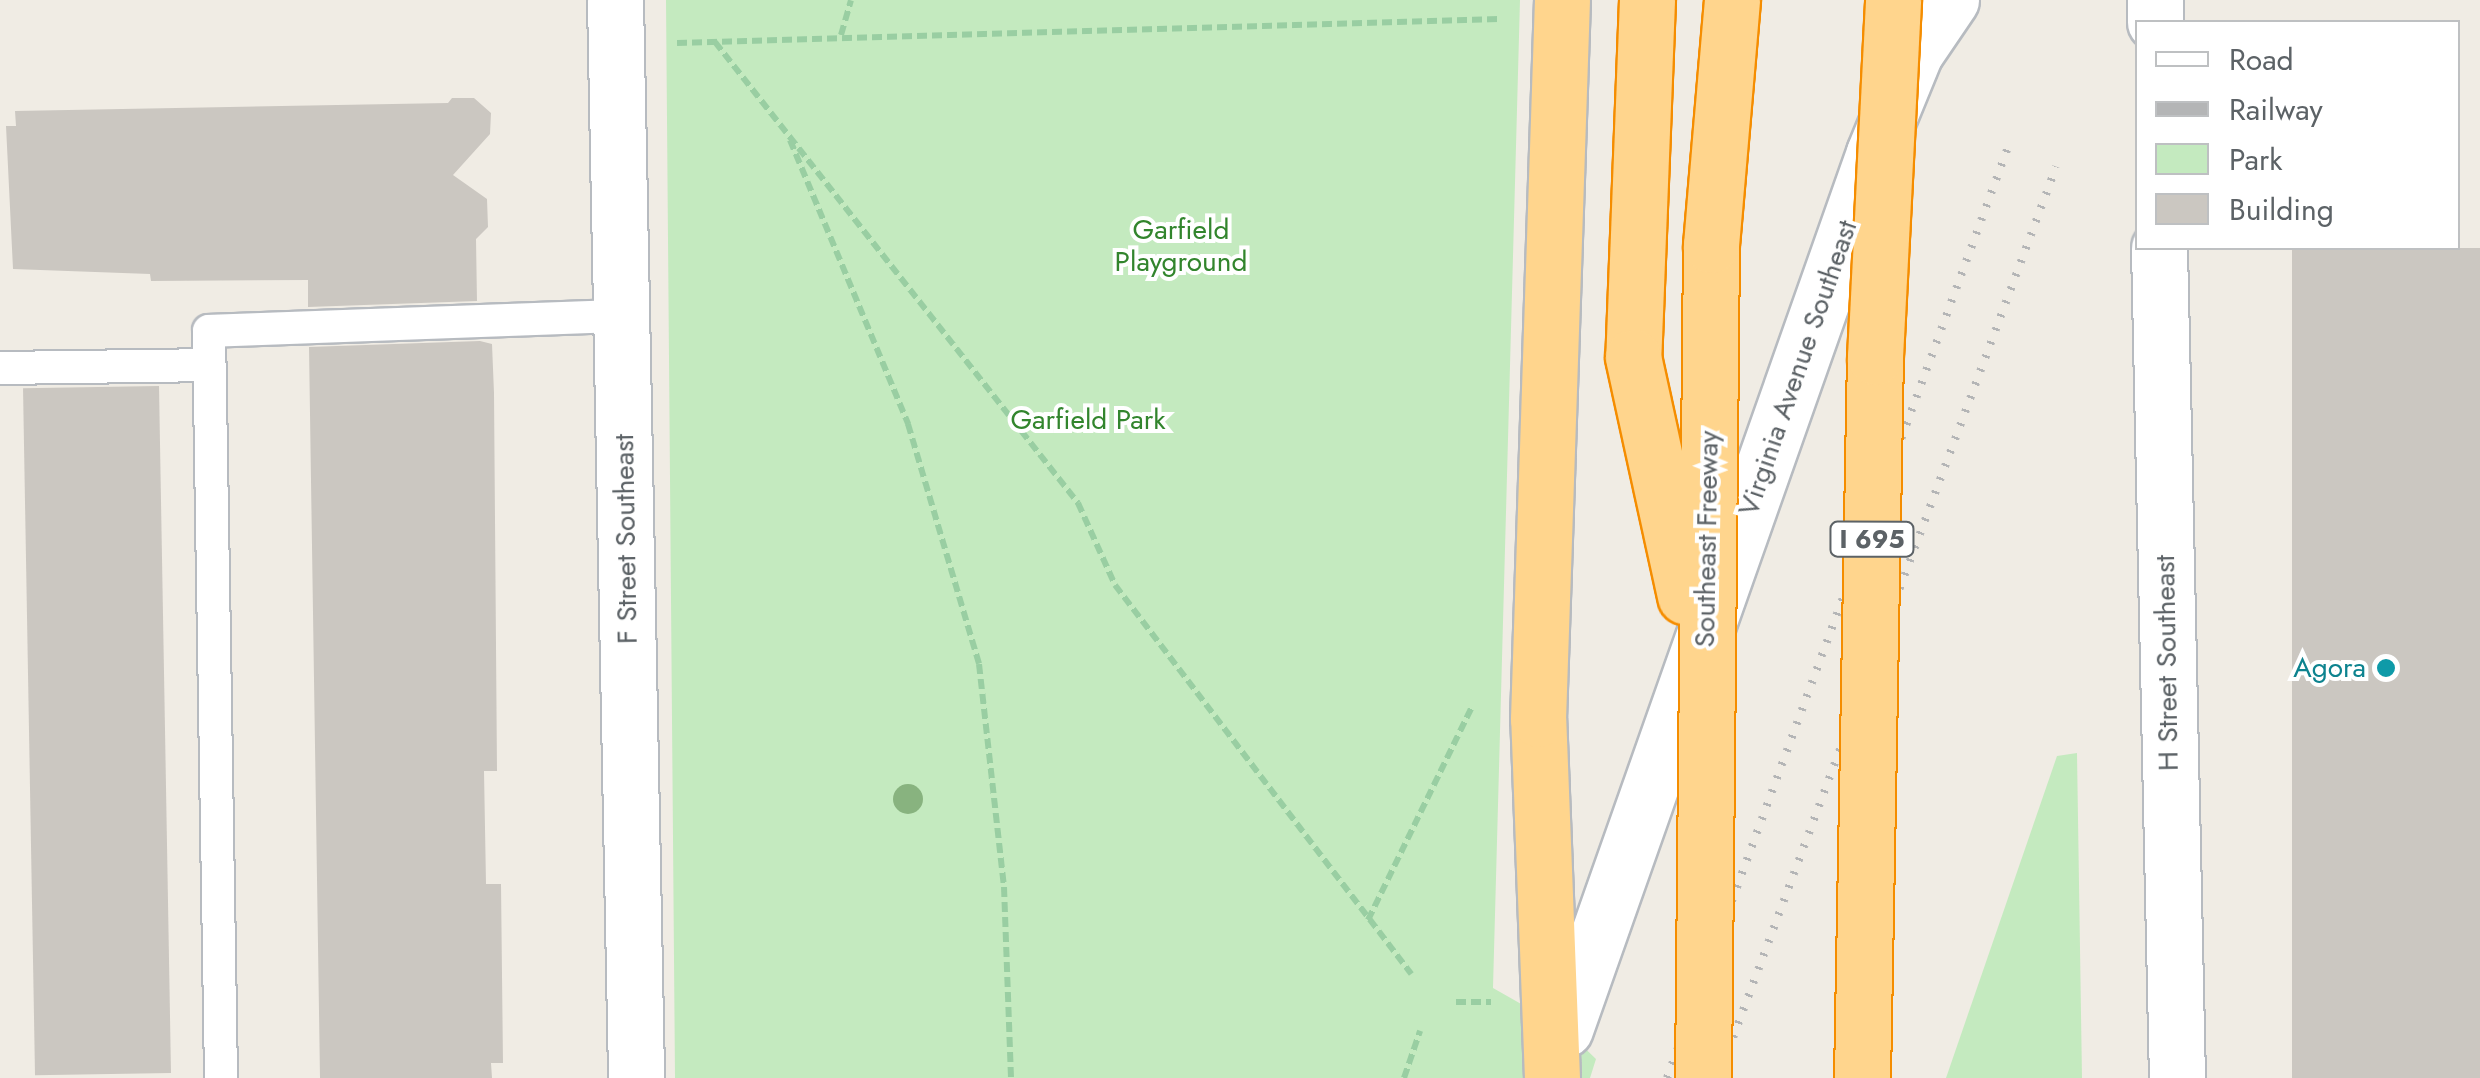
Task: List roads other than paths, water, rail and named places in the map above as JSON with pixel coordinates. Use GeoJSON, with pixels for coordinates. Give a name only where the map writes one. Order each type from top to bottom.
{"type":"FeatureCollection","features":[{"type":"Feature","properties":{"kind":"highway"},"geometry":{"type":"LineString","coordinates":[[1559,1054],[1538,719],[1562,0]]}},
{"type":"Feature","properties":{"kind":"highway"},"geometry":{"type":"LineString","coordinates":[[1647,0],[1633,356],[1706,688]]}},
{"type":"Feature","properties":{"kind":"highway","name":"Southeast Freeway"},"geometry":{"type":"LineString","coordinates":[[1703,1078],[1711,245],[1732,0]]}},
{"type":"Feature","properties":{"kind":"highway","name":"I 695"},"geometry":{"type":"LineString","coordinates":[[1862,1078],[1876,338],[1893,0]]}},
{"type":"Feature","properties":{"kind":"street","name":"F Street Southeast"},"geometry":{"type":"LineString","coordinates":[[615,0],[636,1078]]}},
{"type":"Feature","properties":{"kind":"street","name":"Virginia Avenue Southeast"},"geometry":{"type":"LineString","coordinates":[[1559,1054],[1874,152],[1914,53],[1951,0]]}},
{"type":"Feature","properties":{"kind":"street","name":"H Street Southeast"},"geometry":{"type":"LineString","coordinates":[[2159,250],[2176,1078]]}},
{"type":"Feature","properties":{"kind":"lane"},"geometry":{"type":"LineString","coordinates":[[220,1078],[209,331],[622,316]]}},
{"type":"Feature","properties":{"kind":"lane"},"geometry":{"type":"LineString","coordinates":[[0,368],[210,364]]}},
{"type":"Feature","properties":{"kind":"railway"},"geometry":{"type":"LineString","coordinates":[[1667,1078],[2008,147]]}},
{"type":"Feature","properties":{"kind":"railway"},"geometry":{"type":"LineString","coordinates":[[1718,1078],[2056,167]]}},
{"type":"Feature","properties":{"kind":"place","name":"Agora"},"geometry":{"type":"Point","coordinates":[2386,668]}},
{"type":"Feature","properties":{"kind":"park label","name":"Garfield Playground"},"geometry":{"type":"Point","coordinates":[1181,246]}},
{"type":"Feature","properties":{"kind":"park label","name":"Garfield Park"},"geometry":{"type":"Point","coordinates":[1088,420]}}]}
